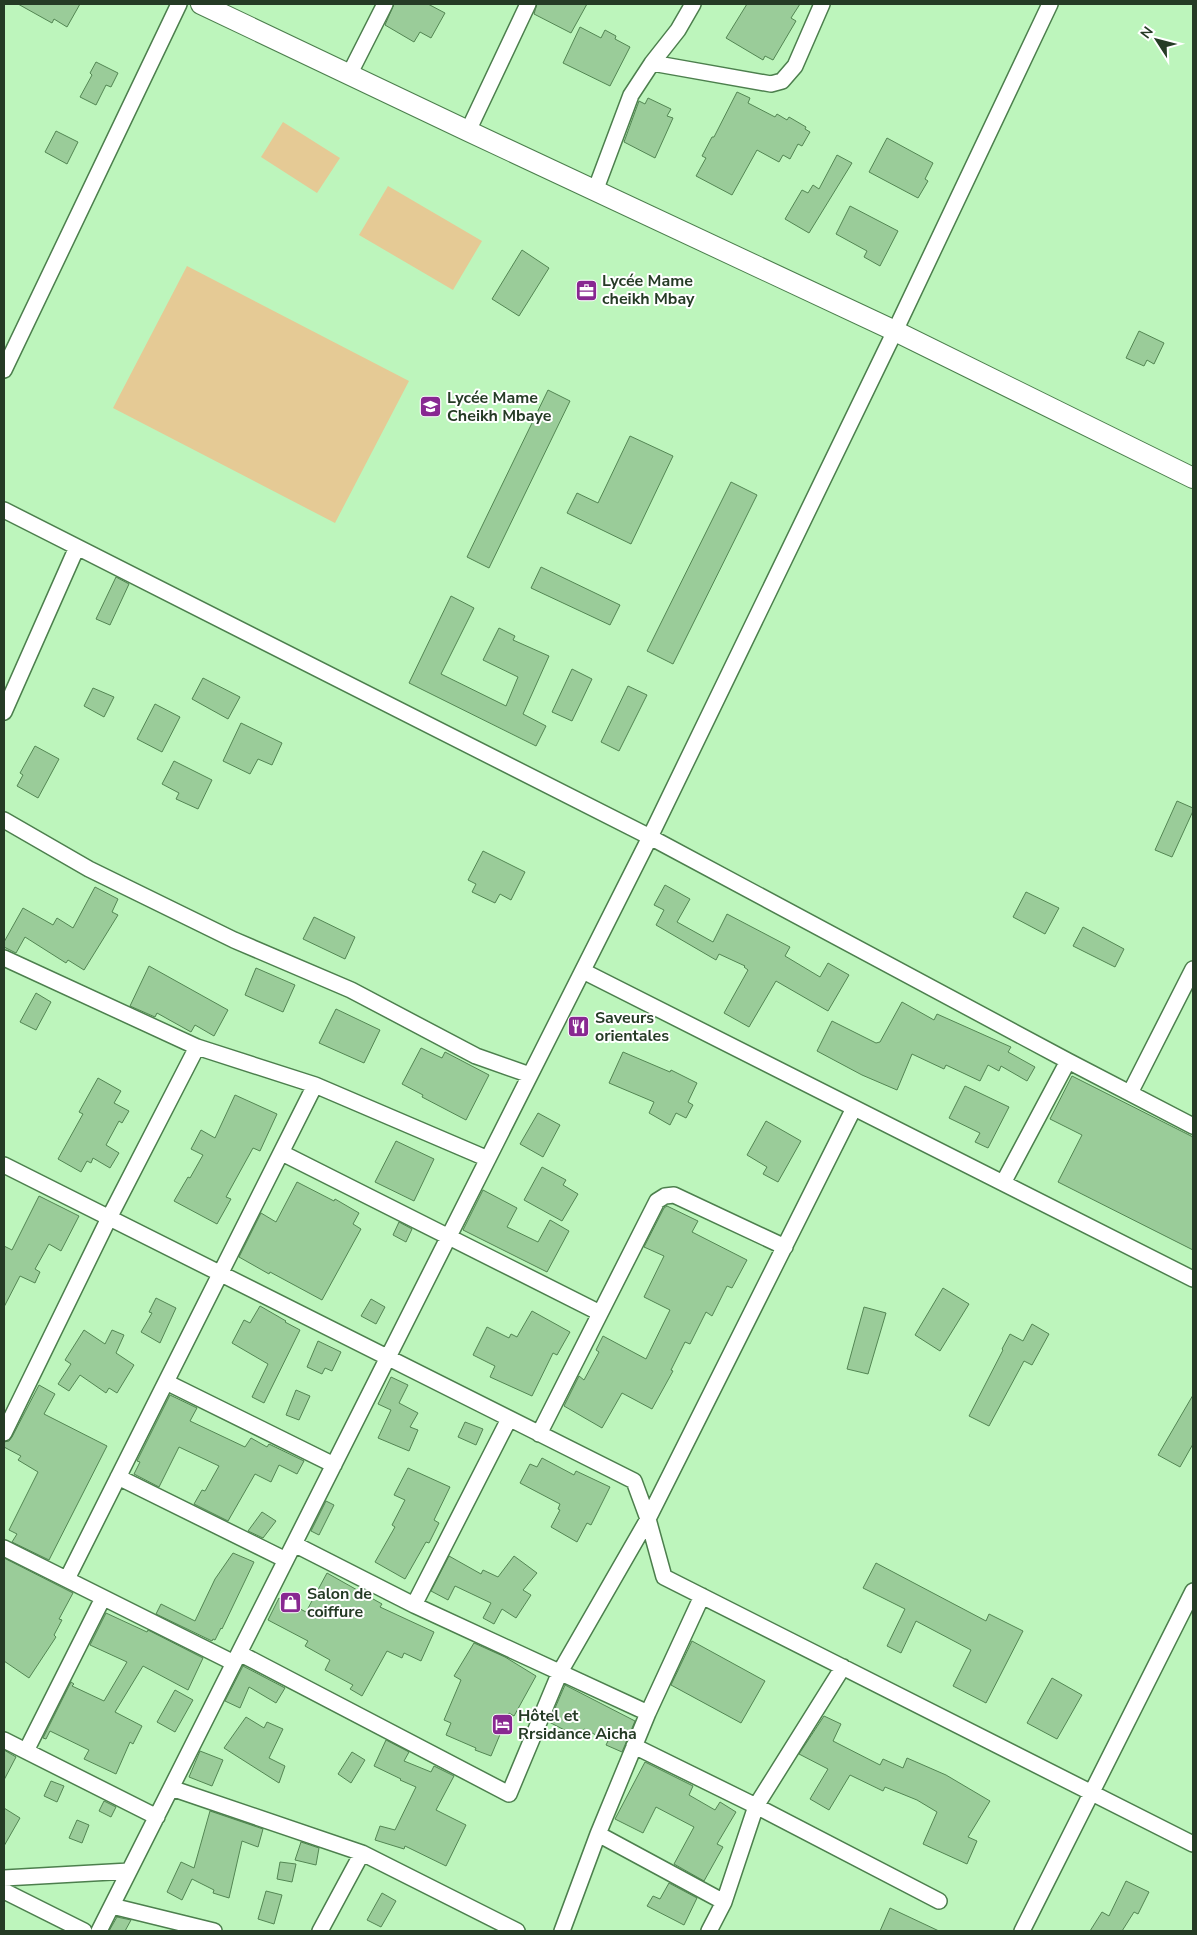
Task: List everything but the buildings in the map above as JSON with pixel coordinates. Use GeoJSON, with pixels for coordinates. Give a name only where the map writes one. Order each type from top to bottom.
{"type":"FeatureCollection","features":[{"type":"Feature","properties":{"kind":"main road"},"geometry":{"type":"LineString","coordinates":[[201,4],[895,330],[1193,478]]}},
{"type":"Feature","properties":{"kind":"street"},"geometry":{"type":"LineString","coordinates":[[4,370],[179,4]]}},
{"type":"Feature","properties":{"kind":"street"},"geometry":{"type":"LineString","coordinates":[[349,75],[385,4]]}},
{"type":"Feature","properties":{"kind":"street"},"geometry":{"type":"LineString","coordinates":[[468,131],[528,4]]}},
{"type":"Feature","properties":{"kind":"street"},"geometry":{"type":"LineString","coordinates":[[595,190],[631,95],[652,63],[678,30],[693,4]]}},
{"type":"Feature","properties":{"kind":"street"},"geometry":{"type":"LineString","coordinates":[[652,63],[771,84],[782,81],[795,66],[822,4]]}},
{"type":"Feature","properties":{"kind":"street"},"geometry":{"type":"LineString","coordinates":[[99,1931],[650,837],[1050,4]]}},
{"type":"Feature","properties":{"kind":"street"},"geometry":{"type":"LineString","coordinates":[[4,510],[650,837],[1193,1126]]}},
{"type":"Feature","properties":{"kind":"street"},"geometry":{"type":"LineString","coordinates":[[4,712],[77,547]]}},
{"type":"Feature","properties":{"kind":"street"},"geometry":{"type":"LineString","coordinates":[[4,820],[89,869],[234,940],[350,990],[476,1056],[530,1075]]}},
{"type":"Feature","properties":{"kind":"street"},"geometry":{"type":"LineString","coordinates":[[4,958],[197,1046],[315,1085],[488,1159]]}},
{"type":"Feature","properties":{"kind":"street"},"geometry":{"type":"LineString","coordinates":[[1130,1094],[1193,969]]}},
{"type":"Feature","properties":{"kind":"street"},"geometry":{"type":"LineString","coordinates":[[583,971],[1193,1279]]}},
{"type":"Feature","properties":{"kind":"street"},"geometry":{"type":"LineString","coordinates":[[4,1433],[109,1218],[197,1046]]}},
{"type":"Feature","properties":{"kind":"street"},"geometry":{"type":"LineString","coordinates":[[1004,1183],[1068,1061]]}},
{"type":"Feature","properties":{"kind":"street"},"geometry":{"type":"LineString","coordinates":[[67,1579],[315,1085]]}},
{"type":"Feature","properties":{"kind":"street"},"geometry":{"type":"LineString","coordinates":[[4,1548],[103,1598],[236,1658],[508,1794],[560,1672],[648,1519],[854,1108]]}},
{"type":"Feature","properties":{"kind":"street"},"geometry":{"type":"LineString","coordinates":[[282,1153],[600,1313]]}},
{"type":"Feature","properties":{"kind":"street"},"geometry":{"type":"LineString","coordinates":[[4,1166],[634,1481],[648,1519],[664,1577],[1193,1844]]}},
{"type":"Feature","properties":{"kind":"street"},"geometry":{"type":"LineString","coordinates":[[539,1434],[657,1201],[666,1196],[674,1195],[785,1247]]}},
{"type":"Feature","properties":{"kind":"street"},"geometry":{"type":"LineString","coordinates":[[166,1382],[334,1465]]}},
{"type":"Feature","properties":{"kind":"street"},"geometry":{"type":"LineString","coordinates":[[414,1604],[509,1419]]}},
{"type":"Feature","properties":{"kind":"street"},"geometry":{"type":"LineString","coordinates":[[118,1476],[286,1560]]}},
{"type":"Feature","properties":{"kind":"street"},"geometry":{"type":"LineString","coordinates":[[294,1544],[414,1604],[648,1713]]}},
{"type":"Feature","properties":{"kind":"street"},"geometry":{"type":"LineString","coordinates":[[1022,1931],[1193,1591]]}},
{"type":"Feature","properties":{"kind":"street"},"geometry":{"type":"LineString","coordinates":[[562,1931],[598,1834],[634,1746],[702,1596]]}},
{"type":"Feature","properties":{"kind":"street"},"geometry":{"type":"LineString","coordinates":[[26,1751],[103,1598]]}},
{"type":"Feature","properties":{"kind":"street"},"geometry":{"type":"LineString","coordinates":[[709,1931],[724,1902],[756,1806],[843,1667]]}},
{"type":"Feature","properties":{"kind":"street"},"geometry":{"type":"LineString","coordinates":[[4,1740],[157,1817]]}},
{"type":"Feature","properties":{"kind":"street"},"geometry":{"type":"LineString","coordinates":[[634,1746],[756,1806],[938,1901]]}},
{"type":"Feature","properties":{"kind":"street"},"geometry":{"type":"LineString","coordinates":[[171,1788],[362,1853],[517,1931]]}},
{"type":"Feature","properties":{"kind":"street"},"geometry":{"type":"LineString","coordinates":[[598,1834],[724,1902]]}},
{"type":"Feature","properties":{"kind":"street"},"geometry":{"type":"LineString","coordinates":[[320,1931],[362,1853]]}},
{"type":"Feature","properties":{"kind":"street"},"geometry":{"type":"LineString","coordinates":[[4,1878],[130,1871]]}},
{"type":"Feature","properties":{"kind":"street"},"geometry":{"type":"LineString","coordinates":[[4,1891],[84,1931]]}},
{"type":"Feature","properties":{"kind":"street"},"geometry":{"type":"LineString","coordinates":[[112,1906],[214,1931]]}},
{"type":"Feature","properties":{"kind":"shaded area"},"geometry":{"type":"Polygon","coordinates":[[[283,122],[340,158],[317,193],[261,157],[283,122]]]}},
{"type":"Feature","properties":{"kind":"shaded area"},"geometry":{"type":"Polygon","coordinates":[[[388,186],[482,241],[453,290],[359,235],[388,186]]]}},
{"type":"Feature","properties":{"kind":"shaded area"},"geometry":{"type":"Polygon","coordinates":[[[187,266],[409,381],[335,523],[113,408],[187,266]]]}},
{"type":"Feature","properties":{"kind":"place","name":"Lycée Mame cheikh Mbay"},"geometry":{"type":"Point","coordinates":[586,290]}},
{"type":"Feature","properties":{"kind":"place","name":"Lycée Mame Cheikh Mbaye"},"geometry":{"type":"Point","coordinates":[431,407]}},
{"type":"Feature","properties":{"kind":"place","name":"Saveurs orientales"},"geometry":{"type":"Point","coordinates":[579,1027]}},
{"type":"Feature","properties":{"kind":"place","name":"Salon de coiffure"},"geometry":{"type":"Point","coordinates":[291,1603]}},
{"type":"Feature","properties":{"kind":"place","name":"Hôtel et Rrsidance Aicha"},"geometry":{"type":"Point","coordinates":[502,1725]}}]}
